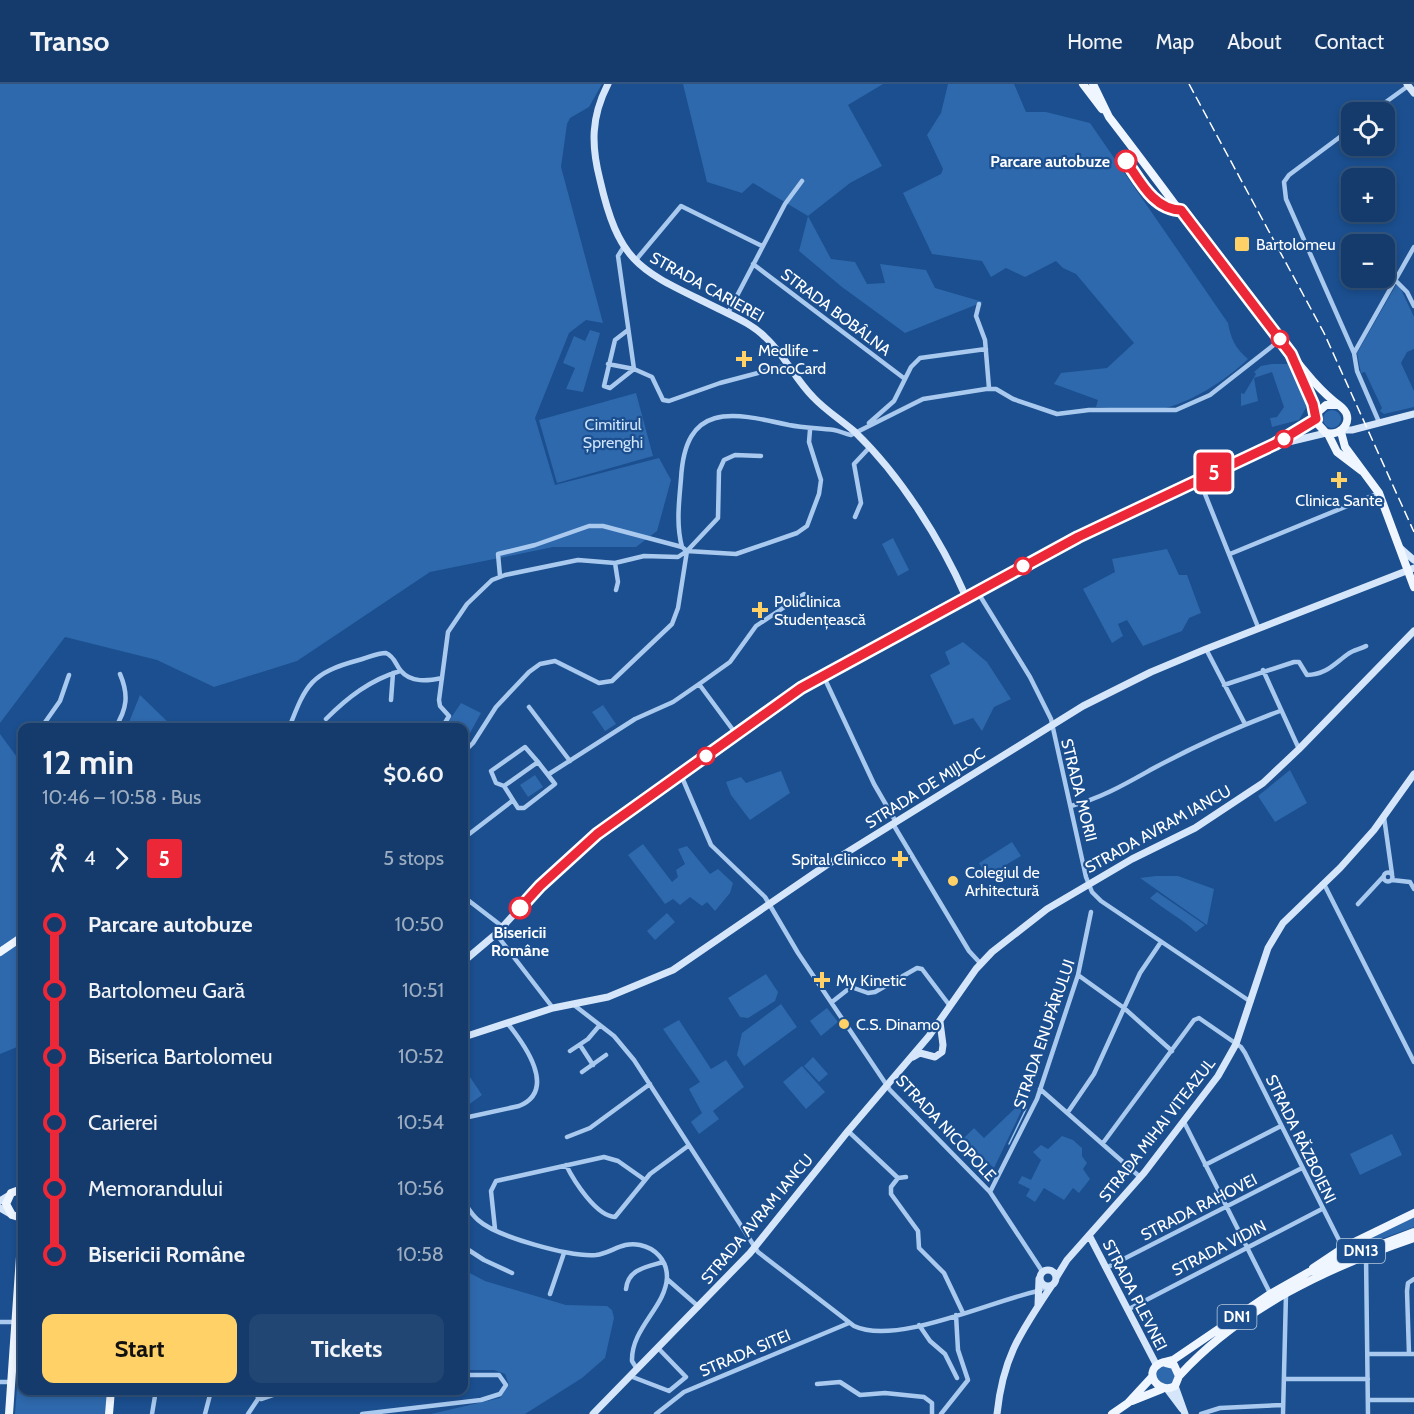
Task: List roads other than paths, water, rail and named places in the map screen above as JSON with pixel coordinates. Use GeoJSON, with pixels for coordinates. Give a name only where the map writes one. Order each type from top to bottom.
{"type":"FeatureCollection","features":[{"type":"Feature","properties":{"kind":"main road"},"geometry":{"type":"LineString","coordinates":[[1083,84],[1291,354],[1324,394],[1347,414],[1342,431],[1345,447],[1379,493],[1399,547],[1411,569],[1414,587]]}},
{"type":"Feature","properties":{"kind":"main road"},"geometry":{"type":"LineString","coordinates":[[1093,84],[1109,117]]}},
{"type":"Feature","properties":{"kind":"main road"},"geometry":{"type":"LineString","coordinates":[[1291,354],[1320,429],[1327,434],[1337,452],[1363,471]]}},
{"type":"Feature","properties":{"kind":"main road"},"geometry":{"type":"LineString","coordinates":[[1316,417],[1326,405],[1337,405]]}},
{"type":"Feature","properties":{"kind":"main road"},"geometry":{"type":"LineString","coordinates":[[1327,434],[1342,431]]}},
{"type":"Feature","properties":{"kind":"main road"},"geometry":{"type":"LineString","coordinates":[[0,952],[18,940]]}},
{"type":"Feature","properties":{"kind":"main road"},"geometry":{"type":"LineString","coordinates":[[17,1217],[7,1208],[8,1196],[18,1191]]}},
{"type":"Feature","properties":{"kind":"main road","name":"DN1"},"geometry":{"type":"LineString","coordinates":[[1156,1366],[1166,1363],[1343,1248],[1414,1213]]}},
{"type":"Feature","properties":{"kind":"main road","name":"DN13"},"geometry":{"type":"LineString","coordinates":[[1309,1272],[1414,1232]]}},
{"type":"Feature","properties":{"kind":"main road","name":"DN1"},"geometry":{"type":"LineString","coordinates":[[1168,1388],[1211,1346],[1286,1294],[1366,1255],[1414,1239]]}},
{"type":"Feature","properties":{"kind":"main road"},"geometry":{"type":"LineString","coordinates":[[9,1414],[18,1291]]}},
{"type":"Feature","properties":{"kind":"main road"},"geometry":{"type":"LineString","coordinates":[[1166,1363],[1174,1365],[1179,1376]]}},
{"type":"Feature","properties":{"kind":"main road"},"geometry":{"type":"LineString","coordinates":[[1112,1414],[1128,1403],[1152,1377],[1156,1366]]}},
{"type":"Feature","properties":{"kind":"main road"},"geometry":{"type":"LineString","coordinates":[[1152,1377],[1155,1384],[1168,1388]]}},
{"type":"Feature","properties":{"kind":"main road"},"geometry":{"type":"LineString","coordinates":[[1128,1403],[1168,1388]]}},
{"type":"Feature","properties":{"kind":"main road"},"geometry":{"type":"LineString","coordinates":[[109,1414],[111,1395]]}},
{"type":"Feature","properties":{"kind":"street","name":"STRADA CARIEREI"},"geometry":{"type":"LineString","coordinates":[[608,84],[595,112],[593,142],[611,224],[623,248],[635,261],[666,283],[758,330],[815,399],[859,431],[868,448],[929,525],[947,555],[966,597]]}},
{"type":"Feature","properties":{"kind":"street"},"geometry":{"type":"LineString","coordinates":[[1385,102],[1408,85],[1414,93]]}},
{"type":"Feature","properties":{"kind":"street"},"geometry":{"type":"LineString","coordinates":[[1341,136],[1289,175],[1285,180],[1284,189],[1306,250],[1354,353],[1357,371],[1379,422]]}},
{"type":"Feature","properties":{"kind":"street"},"geometry":{"type":"LineString","coordinates":[[728,313],[785,204],[802,181]]}},
{"type":"Feature","properties":{"kind":"street"},"geometry":{"type":"LineString","coordinates":[[635,261],[681,206],[762,246]]}},
{"type":"Feature","properties":{"kind":"street"},"geometry":{"type":"LineString","coordinates":[[623,248],[618,256],[634,369]]}},
{"type":"Feature","properties":{"kind":"street"},"geometry":{"type":"LineString","coordinates":[[1395,277],[1414,248]]}},
{"type":"Feature","properties":{"kind":"street","name":"STRADA BOBÂLNA"},"geometry":{"type":"LineString","coordinates":[[753,264],[905,379]]}},
{"type":"Feature","properties":{"kind":"street"},"geometry":{"type":"LineString","coordinates":[[1395,280],[1407,292],[1414,306]]}},
{"type":"Feature","properties":{"kind":"street"},"geometry":{"type":"LineString","coordinates":[[1354,353],[1389,288]]}},
{"type":"Feature","properties":{"kind":"street"},"geometry":{"type":"LineString","coordinates":[[979,304],[976,316],[986,350],[989,388]]}},
{"type":"Feature","properties":{"kind":"street"},"geometry":{"type":"LineString","coordinates":[[628,330],[615,340],[603,383],[607,388],[634,369]]}},
{"type":"Feature","properties":{"kind":"street"},"geometry":{"type":"LineString","coordinates":[[682,547],[679,529],[682,463],[686,444],[697,428],[724,415],[736,414],[810,430],[832,430],[848,435],[923,399],[989,388],[1057,414],[1089,410],[1169,411],[1184,408],[1210,395],[1280,340]]}},
{"type":"Feature","properties":{"kind":"street"},"geometry":{"type":"LineString","coordinates":[[859,431],[890,406],[911,367],[920,358],[986,350]]}},
{"type":"Feature","properties":{"kind":"street"},"geometry":{"type":"LineString","coordinates":[[608,364],[634,369],[652,377],[660,397],[669,401],[720,382],[788,365]]}},
{"type":"Feature","properties":{"kind":"street"},"geometry":{"type":"LineString","coordinates":[[1347,414],[1353,422],[1364,426]]}},
{"type":"Feature","properties":{"kind":"street"},"geometry":{"type":"LineString","coordinates":[[1342,431],[1414,414]]}},
{"type":"Feature","properties":{"kind":"street"},"geometry":{"type":"LineString","coordinates":[[468,958],[496,934],[540,886],[582,847],[736,734],[823,675],[1078,537],[1275,444],[1316,417]]}},
{"type":"Feature","properties":{"kind":"street"},"geometry":{"type":"LineString","coordinates":[[500,576],[498,557],[501,552],[535,545],[589,526],[603,526],[682,547],[687,551],[736,554],[805,528],[819,494],[821,480],[809,442],[810,430]]}},
{"type":"Feature","properties":{"kind":"street"},"geometry":{"type":"LineString","coordinates":[[1275,444],[1316,438],[1327,434]]}},
{"type":"Feature","properties":{"kind":"street"},"geometry":{"type":"LineString","coordinates":[[855,517],[861,503],[854,464],[868,448]]}},
{"type":"Feature","properties":{"kind":"street"},"geometry":{"type":"LineString","coordinates":[[444,723],[449,716],[439,702],[446,640],[453,622],[477,594],[500,576],[581,559],[615,563],[644,556],[674,558],[687,551],[718,518],[719,471],[724,460],[735,455],[761,456]]}},
{"type":"Feature","properties":{"kind":"street"},"geometry":{"type":"LineString","coordinates":[[1199,478],[1258,627]]}},
{"type":"Feature","properties":{"kind":"street"},"geometry":{"type":"LineString","coordinates":[[1230,554],[1379,493]]}},
{"type":"Feature","properties":{"kind":"street"},"geometry":{"type":"LineString","coordinates":[[1399,547],[1414,560]]}},
{"type":"Feature","properties":{"kind":"street"},"geometry":{"type":"LineString","coordinates":[[468,749],[496,707],[528,672],[540,664],[555,661],[599,683],[612,681],[672,624],[678,608],[687,551]]}},
{"type":"Feature","properties":{"kind":"street"},"geometry":{"type":"LineString","coordinates":[[615,563],[618,582],[616,590]]}},
{"type":"Feature","properties":{"kind":"street","name":"STRADA DE MIJLOC"},"geometry":{"type":"LineString","coordinates":[[468,1035],[553,1008],[574,1005],[629,990],[673,970],[769,903],[895,823],[1113,691],[1258,627],[1411,569]]}},
{"type":"Feature","properties":{"kind":"street","name":"STRADA MORII"},"geometry":{"type":"LineString","coordinates":[[977,591],[1030,677],[1052,726],[1088,883],[1101,901],[1251,1002]]}},
{"type":"Feature","properties":{"kind":"street"},"geometry":{"type":"LineString","coordinates":[[549,774],[635,719],[673,702],[699,684],[730,662],[756,626],[804,594]]}},
{"type":"Feature","properties":{"kind":"street","name":"STRADA AVRAM IANCU"},"geometry":{"type":"LineString","coordinates":[[929,1036],[981,964],[1041,912],[1088,883],[1208,820],[1263,783],[1414,631]]}},
{"type":"Feature","properties":{"kind":"street"},"geometry":{"type":"LineString","coordinates":[[1224,685],[1263,670],[1299,662],[1307,675],[1312,675],[1329,669],[1349,653],[1366,646]]}},
{"type":"Feature","properties":{"kind":"street"},"geometry":{"type":"LineString","coordinates":[[1206,649],[1245,724]]}},
{"type":"Feature","properties":{"kind":"street"},"geometry":{"type":"LineString","coordinates":[[291,723],[299,698],[307,687],[335,666],[382,653],[392,656],[400,671],[415,680],[441,678]]}},
{"type":"Feature","properties":{"kind":"street"},"geometry":{"type":"LineString","coordinates":[[1263,670],[1299,749]]}},
{"type":"Feature","properties":{"kind":"street"},"geometry":{"type":"LineString","coordinates":[[326,719],[355,693],[400,671]]}},
{"type":"Feature","properties":{"kind":"street"},"geometry":{"type":"LineString","coordinates":[[391,700],[393,673]]}},
{"type":"Feature","properties":{"kind":"street"},"geometry":{"type":"LineString","coordinates":[[118,723],[127,701],[120,674]]}},
{"type":"Feature","properties":{"kind":"street"},"geometry":{"type":"LineString","coordinates":[[45,723],[60,701],[69,675]]}},
{"type":"Feature","properties":{"kind":"street"},"geometry":{"type":"LineString","coordinates":[[823,675],[874,784],[895,823],[969,951],[981,964]]}},
{"type":"Feature","properties":{"kind":"street"},"geometry":{"type":"LineString","coordinates":[[699,684],[736,734]]}},
{"type":"Feature","properties":{"kind":"street"},"geometry":{"type":"LineString","coordinates":[[529,707],[570,761]]}},
{"type":"Feature","properties":{"kind":"street"},"geometry":{"type":"LineString","coordinates":[[1071,806],[1106,795],[1155,767],[1245,724],[1280,711]]}},
{"type":"Feature","properties":{"kind":"street"},"geometry":{"type":"LineString","coordinates":[[525,747],[549,774],[555,784],[552,789],[520,809],[512,801],[504,786],[496,783],[491,771],[525,747]]}},
{"type":"Feature","properties":{"kind":"street"},"geometry":{"type":"LineString","coordinates":[[504,786],[538,762]]}},
{"type":"Feature","properties":{"kind":"street","name":"STRADA MIHAI VITEAZUL"},"geometry":{"type":"LineString","coordinates":[[1049,1286],[1067,1260],[1140,1177],[1218,1076],[1236,1044],[1262,963],[1273,939],[1290,915],[1324,884],[1384,817],[1414,774]]}},
{"type":"Feature","properties":{"kind":"street","name":"STRADA NICOPOLE"},"geometry":{"type":"LineString","coordinates":[[681,775],[711,845],[769,903],[798,953],[887,1086],[990,1192],[1042,1274]]}},
{"type":"Feature","properties":{"kind":"street"},"geometry":{"type":"LineString","coordinates":[[468,835],[512,801]]}},
{"type":"Feature","properties":{"kind":"street"},"geometry":{"type":"LineString","coordinates":[[1384,817],[1392,877]]}},
{"type":"Feature","properties":{"kind":"street"},"geometry":{"type":"LineString","coordinates":[[1358,904],[1386,873],[1410,882],[1414,889]]}},
{"type":"Feature","properties":{"kind":"street"},"geometry":{"type":"LineString","coordinates":[[1324,884],[1414,1062]]}},
{"type":"Feature","properties":{"kind":"street"},"geometry":{"type":"LineString","coordinates":[[468,900],[503,927]]}},
{"type":"Feature","properties":{"kind":"street","name":"STRADA ENUPĂRULUI"},"geometry":{"type":"LineString","coordinates":[[990,1192],[1032,1112],[1078,975],[1091,912]]}},
{"type":"Feature","properties":{"kind":"street"},"geometry":{"type":"LineString","coordinates":[[496,934],[553,1008]]}},
{"type":"Feature","properties":{"kind":"street"},"geometry":{"type":"LineString","coordinates":[[1068,1112],[1094,1074],[1140,973],[1161,942]]}},
{"type":"Feature","properties":{"kind":"street"},"geometry":{"type":"LineString","coordinates":[[832,1002],[851,987],[872,993],[914,968],[920,968],[951,1007]]}},
{"type":"Feature","properties":{"kind":"street"},"geometry":{"type":"LineString","coordinates":[[1078,975],[1124,1008],[1173,1051]]}},
{"type":"Feature","properties":{"kind":"street"},"geometry":{"type":"LineString","coordinates":[[574,1005],[621,1044],[650,1084],[688,1146],[763,1258],[849,1323],[865,1330],[880,1332],[919,1325],[1049,1286]]}},
{"type":"Feature","properties":{"kind":"street"},"geometry":{"type":"LineString","coordinates":[[1103,1143],[1197,1018],[1236,1044]]}},
{"type":"Feature","properties":{"kind":"street"},"geometry":{"type":"LineString","coordinates":[[909,1059],[918,1053],[933,1057],[940,1054],[943,1049],[940,1022]]}},
{"type":"Feature","properties":{"kind":"street"},"geometry":{"type":"LineString","coordinates":[[468,1117],[526,1104],[536,1092],[537,1079],[533,1064],[523,1044],[508,1023]]}},
{"type":"Feature","properties":{"kind":"street"},"geometry":{"type":"LineString","coordinates":[[570,1051],[580,1045],[599,1026]]}},
{"type":"Feature","properties":{"kind":"street"},"geometry":{"type":"LineString","coordinates":[[925,1054],[922,1042],[929,1036],[942,1040]]}},
{"type":"Feature","properties":{"kind":"street","name":"STRADA AVRAM IANCU"},"geometry":{"type":"LineString","coordinates":[[593,1414],[755,1248],[922,1042]]}},
{"type":"Feature","properties":{"kind":"street","name":"STRADA RĂZBOIENI"},"geometry":{"type":"LineString","coordinates":[[1236,1044],[1245,1053],[1343,1248]]}},
{"type":"Feature","properties":{"kind":"street"},"geometry":{"type":"LineString","coordinates":[[580,1045],[593,1065]]}},
{"type":"Feature","properties":{"kind":"street"},"geometry":{"type":"LineString","coordinates":[[582,1072],[606,1055]]}},
{"type":"Feature","properties":{"kind":"street"},"geometry":{"type":"LineString","coordinates":[[567,1137],[590,1128],[650,1084]]}},
{"type":"Feature","properties":{"kind":"street"},"geometry":{"type":"LineString","coordinates":[[1040,1089],[1140,1177]]}},
{"type":"Feature","properties":{"kind":"street"},"geometry":{"type":"LineString","coordinates":[[1184,1122],[1270,1294]]}},
{"type":"Feature","properties":{"kind":"street"},"geometry":{"type":"LineString","coordinates":[[1204,1165],[1281,1126]]}},
{"type":"Feature","properties":{"kind":"street"},"geometry":{"type":"LineString","coordinates":[[848,1131],[898,1178]]}},
{"type":"Feature","properties":{"kind":"street"},"geometry":{"type":"LineString","coordinates":[[566,1165],[585,1194],[612,1217],[620,1214],[645,1180],[688,1146]]}},
{"type":"Feature","properties":{"kind":"street"},"geometry":{"type":"LineString","coordinates":[[495,1229],[491,1191],[495,1182],[597,1157],[611,1158],[645,1180]]}},
{"type":"Feature","properties":{"kind":"street","name":"STRADA RAHOVEI"},"geometry":{"type":"LineString","coordinates":[[1106,1268],[1302,1168]]}},
{"type":"Feature","properties":{"kind":"street"},"geometry":{"type":"LineString","coordinates":[[906,1177],[898,1178],[891,1187],[891,1194],[918,1231],[919,1248],[944,1273],[963,1313]]}},
{"type":"Feature","properties":{"kind":"street"},"geometry":{"type":"LineString","coordinates":[[0,1201],[8,1196]]}},
{"type":"Feature","properties":{"kind":"street"},"geometry":{"type":"LineString","coordinates":[[468,1207],[478,1220],[495,1229],[564,1253],[599,1255],[622,1245],[635,1244],[654,1251],[663,1262],[667,1280],[656,1306],[640,1330],[633,1346],[632,1361],[637,1369]]}},
{"type":"Feature","properties":{"kind":"street"},"geometry":{"type":"LineString","coordinates":[[0,1208],[17,1217]]}},
{"type":"Feature","properties":{"kind":"street","name":"STRADA VIDIN"},"geometry":{"type":"LineString","coordinates":[[1127,1310],[1322,1209]]}},
{"type":"Feature","properties":{"kind":"street","name":"STRADA PLEVNEI"},"geometry":{"type":"LineString","coordinates":[[1089,1235],[1156,1366]]}},
{"type":"Feature","properties":{"kind":"street"},"geometry":{"type":"LineString","coordinates":[[468,1250],[512,1273]]}},
{"type":"Feature","properties":{"kind":"street"},"geometry":{"type":"LineString","coordinates":[[550,1294],[564,1253]]}},
{"type":"Feature","properties":{"kind":"street"},"geometry":{"type":"LineString","coordinates":[[1366,1255],[1368,1414]]}},
{"type":"Feature","properties":{"kind":"street","name":"STRADA MIHAI VITEAZUL"},"geometry":{"type":"LineString","coordinates":[[1042,1274],[1067,1260]]}},
{"type":"Feature","properties":{"kind":"street"},"geometry":{"type":"LineString","coordinates":[[626,1289],[628,1279],[633,1273],[663,1262]]}},
{"type":"Feature","properties":{"kind":"street"},"geometry":{"type":"LineString","coordinates":[[1028,1293],[1042,1274],[1053,1271],[1056,1278]]}},
{"type":"Feature","properties":{"kind":"street"},"geometry":{"type":"LineString","coordinates":[[1042,1274],[1049,1286]]}},
{"type":"Feature","properties":{"kind":"street"},"geometry":{"type":"LineString","coordinates":[[1038,1305],[1042,1274]]}},
{"type":"Feature","properties":{"kind":"street"},"geometry":{"type":"LineString","coordinates":[[1368,1354],[1412,1354],[1407,1291],[1408,1283],[1414,1278]]}},
{"type":"Feature","properties":{"kind":"street"},"geometry":{"type":"LineString","coordinates":[[667,1280],[699,1307]]}},
{"type":"Feature","properties":{"kind":"street"},"geometry":{"type":"LineString","coordinates":[[997,1414],[1006,1363],[1049,1286]]}},
{"type":"Feature","properties":{"kind":"street"},"geometry":{"type":"LineString","coordinates":[[1028,1293],[1038,1305]]}},
{"type":"Feature","properties":{"kind":"street"},"geometry":{"type":"LineString","coordinates":[[1283,1414],[1286,1294]]}},
{"type":"Feature","properties":{"kind":"street"},"geometry":{"type":"LineString","coordinates":[[941,1414],[968,1380],[958,1350],[957,1315]]}},
{"type":"Feature","properties":{"kind":"street"},"geometry":{"type":"LineString","coordinates":[[0,1322],[16,1322]]}},
{"type":"Feature","properties":{"kind":"street","name":"STRADA SITEI"},"geometry":{"type":"LineString","coordinates":[[656,1414],[684,1392],[849,1323]]}},
{"type":"Feature","properties":{"kind":"street"},"geometry":{"type":"LineString","coordinates":[[919,1325],[930,1341],[945,1354],[957,1378]]}},
{"type":"Feature","properties":{"kind":"street"},"geometry":{"type":"LineString","coordinates":[[630,1376],[669,1391],[686,1377],[658,1348]]}},
{"type":"Feature","properties":{"kind":"street"},"geometry":{"type":"LineString","coordinates":[[362,1414],[481,1400],[500,1394],[506,1385],[499,1375],[468,1375]]}},
{"type":"Feature","properties":{"kind":"street"},"geometry":{"type":"LineString","coordinates":[[1284,1378],[1368,1379]]}},
{"type":"Feature","properties":{"kind":"street"},"geometry":{"type":"LineString","coordinates":[[0,1382],[11,1382]]}},
{"type":"Feature","properties":{"kind":"street"},"geometry":{"type":"LineString","coordinates":[[817,1384],[840,1382],[861,1395],[885,1393],[924,1397],[932,1403],[932,1414]]}},
{"type":"Feature","properties":{"kind":"street"},"geometry":{"type":"LineString","coordinates":[[1168,1388],[1184,1411]]}},
{"type":"Feature","properties":{"kind":"street"},"geometry":{"type":"LineString","coordinates":[[152,1414],[155,1395]]}},
{"type":"Feature","properties":{"kind":"street"},"geometry":{"type":"LineString","coordinates":[[205,1414],[210,1395]]}},
{"type":"Feature","properties":{"kind":"street"},"geometry":{"type":"LineString","coordinates":[[248,1414],[258,1399],[257,1395]]}},
{"type":"Feature","properties":{"kind":"street"},"geometry":{"type":"LineString","coordinates":[[258,1399],[276,1395]]}},
{"type":"Feature","properties":{"kind":"street"},"geometry":{"type":"LineString","coordinates":[[1368,1400],[1414,1400]]}},
{"type":"Feature","properties":{"kind":"street"},"geometry":{"type":"LineString","coordinates":[[1201,1414],[1220,1408],[1283,1405]]}},
{"type":"Feature","properties":{"kind":"street"},"geometry":{"type":"LineString","coordinates":[[394,1414],[399,1410]]}},
{"type":"Feature","properties":{"kind":"waterway"},"geometry":{"type":"LineString","coordinates":[[1009,1144],[1026,1109]]}},
{"type":"Feature","properties":{"kind":"railway"},"geometry":{"type":"LineString","coordinates":[[1189,84],[1324,333],[1414,532]]}},
{"type":"Feature","properties":{"kind":"place","name":"Parcare autobuze"},"geometry":{"type":"Point","coordinates":[1126,161]}},
{"type":"Feature","properties":{"kind":"place","name":"Bartolomeu"},"geometry":{"type":"Point","coordinates":[1242,244]}},
{"type":"Feature","properties":{"kind":"place","name":"Medlife - OncoCard"},"geometry":{"type":"Point","coordinates":[744,359]}},
{"type":"Feature","properties":{"kind":"place","name":"Clinica Sante"},"geometry":{"type":"Point","coordinates":[1339,480]}},
{"type":"Feature","properties":{"kind":"place","name":"Policlinica Studențească"},"geometry":{"type":"Point","coordinates":[760,610]}},
{"type":"Feature","properties":{"kind":"place","name":"Spital Clinicco"},"geometry":{"type":"Point","coordinates":[900,859]}},
{"type":"Feature","properties":{"kind":"place","name":"Colegiul de Arhitectură"},"geometry":{"type":"Point","coordinates":[953,881]}},
{"type":"Feature","properties":{"kind":"place","name":"Bisericii Române"},"geometry":{"type":"Point","coordinates":[520,908]}},
{"type":"Feature","properties":{"kind":"place","name":"My Kinetic"},"geometry":{"type":"Point","coordinates":[822,980]}},
{"type":"Feature","properties":{"kind":"place","name":"C.S. Dinamo"},"geometry":{"type":"Point","coordinates":[844,1024]}},
{"type":"Feature","properties":{"kind":"park label","name":"Cimitirul Șprenghi"},"geometry":{"type":"Point","coordinates":[613,433]}}]}
